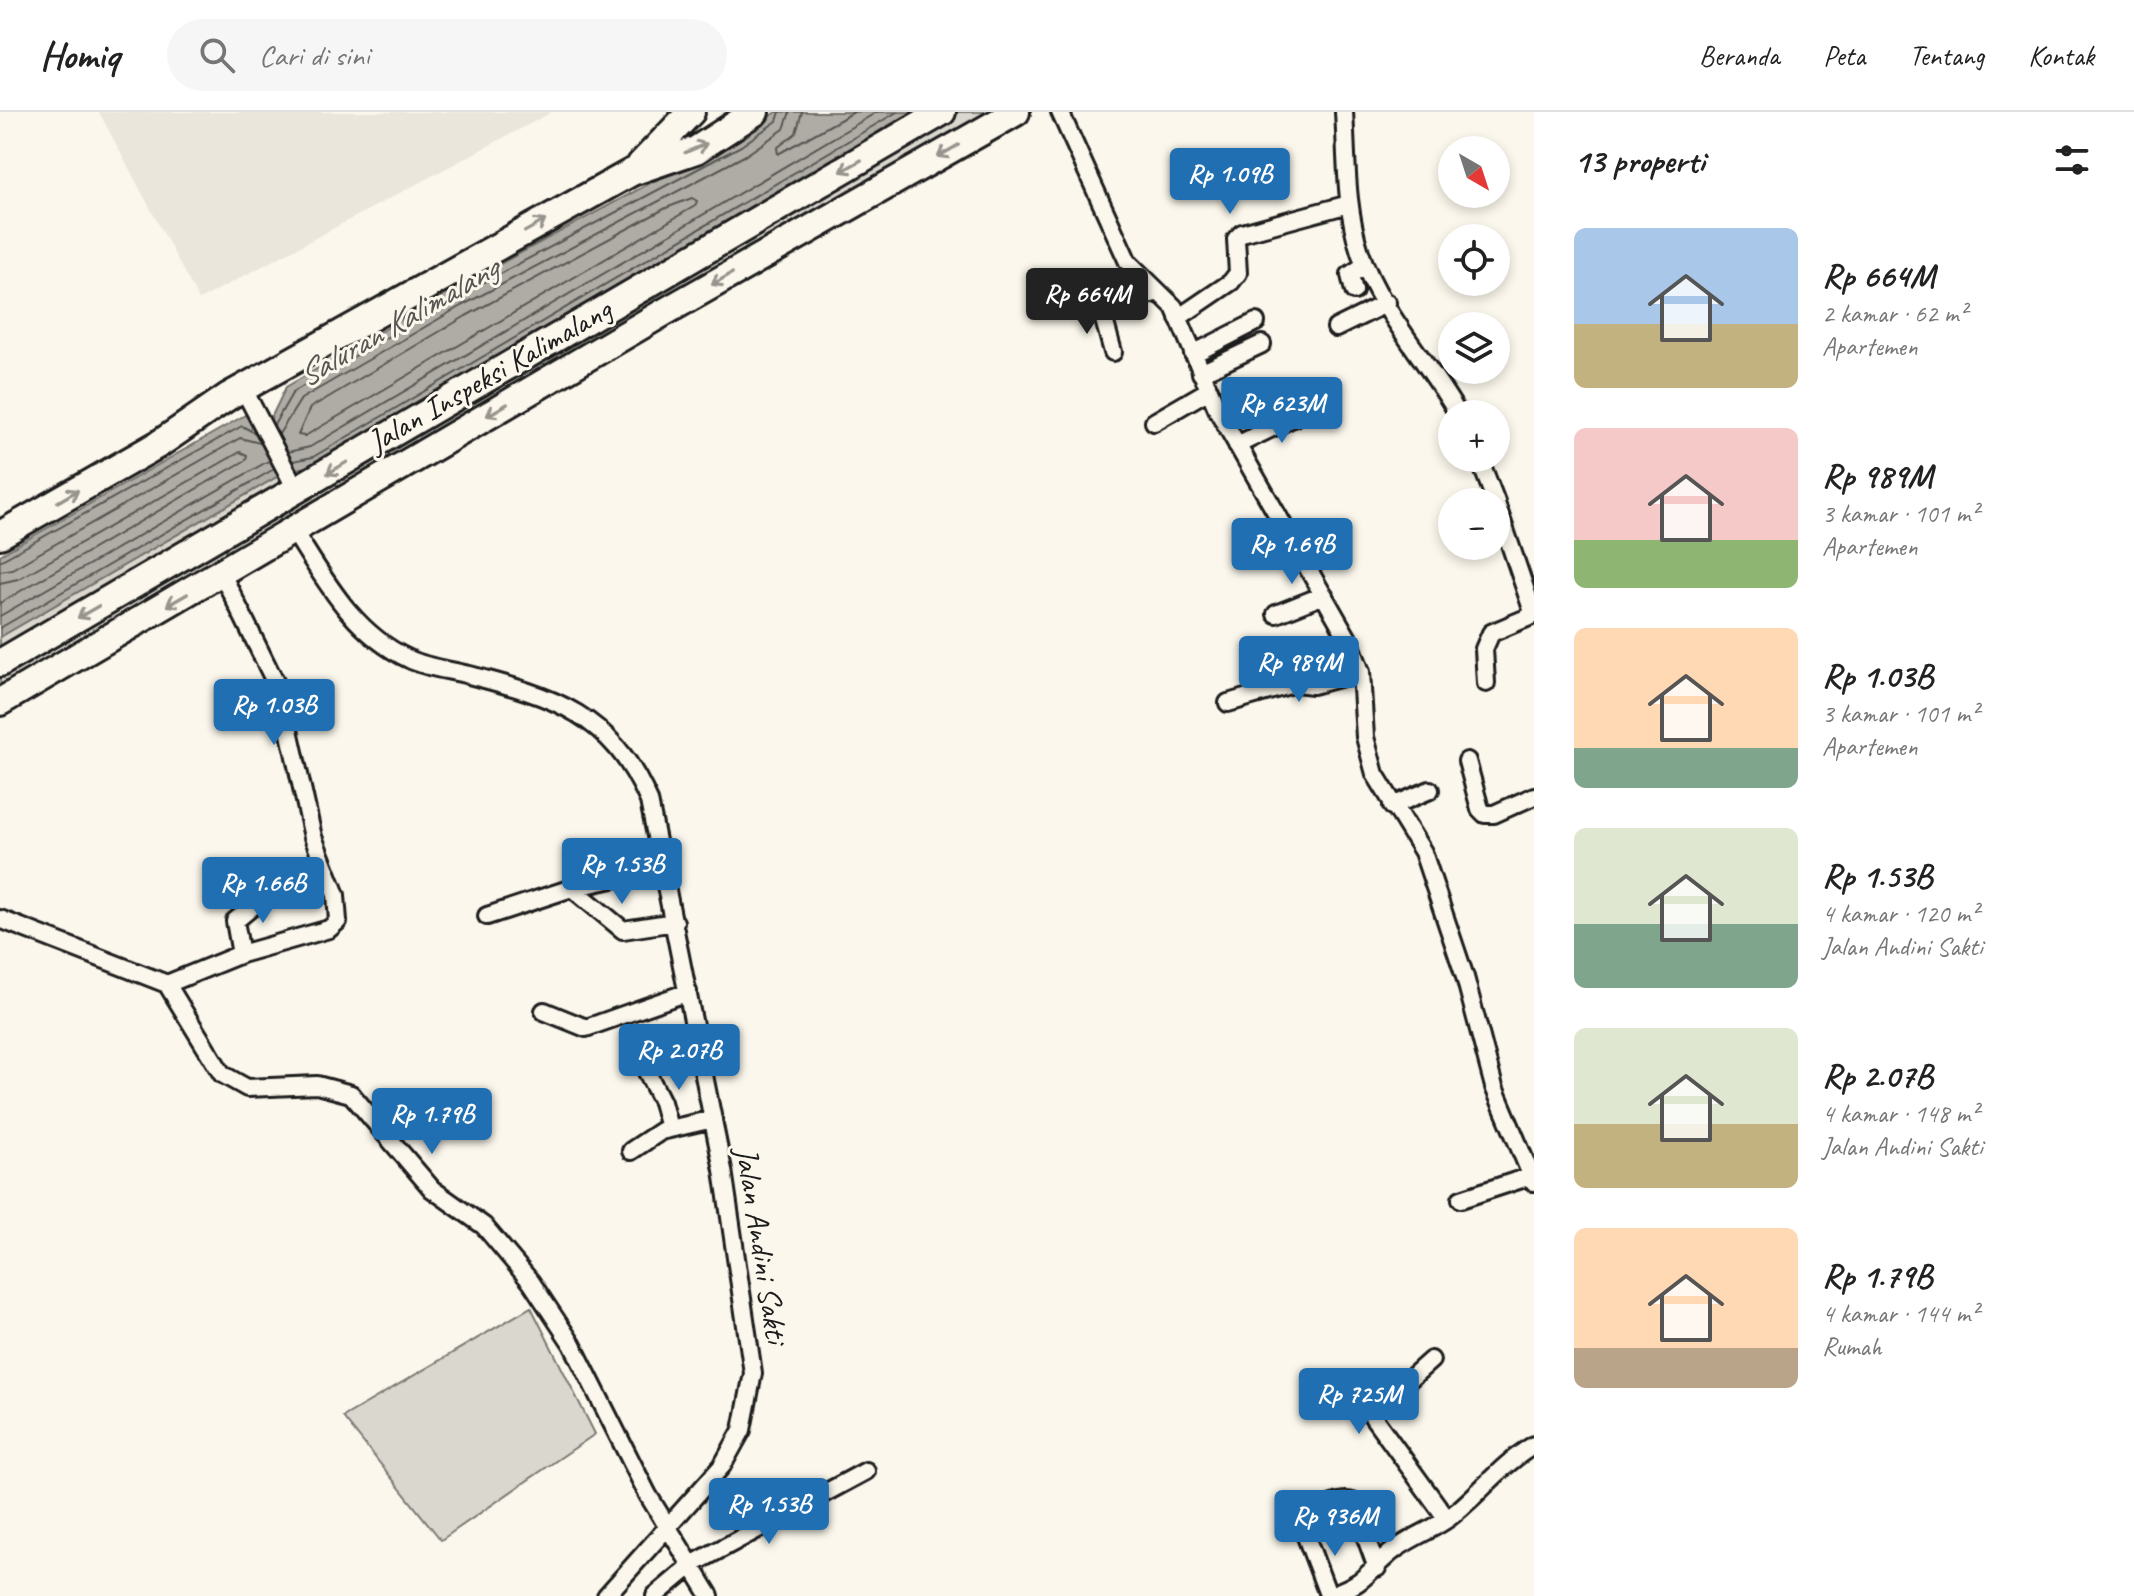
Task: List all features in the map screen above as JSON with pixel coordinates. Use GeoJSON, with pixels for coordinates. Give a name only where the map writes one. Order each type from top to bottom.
{"type":"FeatureCollection","features":[{"type":"Feature","properties":{"kind":"main road"},"geometry":{"type":"LineString","coordinates":[[632,172],[691,112]]}},
{"type":"Feature","properties":{"kind":"main road"},"geometry":{"type":"LineString","coordinates":[[0,535],[159,444],[243,388],[632,172],[696,150],[755,112]]}},
{"type":"Feature","properties":{"kind":"main road","name":"Jalan Inspeksi Kalimalang"},"geometry":{"type":"LineString","coordinates":[[0,663],[294,485],[942,112]]}},
{"type":"Feature","properties":{"kind":"main road","name":"Jalan Inspeksi Kalimalang"},"geometry":{"type":"LineString","coordinates":[[0,702],[1016,112]]}},
{"type":"Feature","properties":{"kind":"street"},"geometry":{"type":"LineString","coordinates":[[1060,112],[1128,262],[1174,307],[1201,373],[1237,445],[1350,642],[1361,672],[1365,737],[1375,774],[1426,861],[1465,977],[1494,1087],[1533,1179],[1461,1199]]}},
{"type":"Feature","properties":{"kind":"street"},"geometry":{"type":"LineString","coordinates":[[1344,112],[1349,204],[1365,265],[1449,400]]}},
{"type":"Feature","properties":{"kind":"street"},"geometry":{"type":"LineString","coordinates":[[1178,318],[1231,282],[1238,273],[1236,239],[1242,233],[1349,204]]}},
{"type":"Feature","properties":{"kind":"street"},"geometry":{"type":"LineString","coordinates":[[1354,291],[1350,275],[1365,265]]}},
{"type":"Feature","properties":{"kind":"street"},"geometry":{"type":"LineString","coordinates":[[1079,291],[1101,309],[1113,352]]}},
{"type":"Feature","properties":{"kind":"street"},"geometry":{"type":"LineString","coordinates":[[1101,309],[1158,292]]}},
{"type":"Feature","properties":{"kind":"street"},"geometry":{"type":"LineString","coordinates":[[1336,328],[1387,303]]}},
{"type":"Feature","properties":{"kind":"street"},"geometry":{"type":"LineString","coordinates":[[1193,354],[1256,322]]}},
{"type":"Feature","properties":{"kind":"street"},"geometry":{"type":"LineString","coordinates":[[1201,373],[1262,344]]}},
{"type":"Feature","properties":{"kind":"street"},"geometry":{"type":"LineString","coordinates":[[243,388],[294,485]]}},
{"type":"Feature","properties":{"kind":"street"},"geometry":{"type":"LineString","coordinates":[[1154,422],[1209,390]]}},
{"type":"Feature","properties":{"kind":"street"},"geometry":{"type":"LineString","coordinates":[[1237,445],[1309,410]]}},
{"type":"Feature","properties":{"kind":"street","name":"Jalan Andini Sakti"},"geometry":{"type":"LineString","coordinates":[[293,530],[340,603],[360,626],[410,660],[543,695],[585,719],[613,740],[631,762],[649,801],[713,1119],[753,1373],[748,1413],[735,1446],[668,1529],[606,1596]]}},
{"type":"Feature","properties":{"kind":"street"},"geometry":{"type":"LineString","coordinates":[[1486,683],[1484,649],[1491,633],[1534,615],[1510,544]]}},
{"type":"Feature","properties":{"kind":"street"},"geometry":{"type":"LineString","coordinates":[[167,984],[241,954],[329,929],[336,925],[338,915],[331,878],[313,837],[281,694],[222,574]]}},
{"type":"Feature","properties":{"kind":"street"},"geometry":{"type":"LineString","coordinates":[[1276,614],[1324,595]]}},
{"type":"Feature","properties":{"kind":"street"},"geometry":{"type":"LineString","coordinates":[[1228,703],[1296,683],[1313,685],[1361,672]]}},
{"type":"Feature","properties":{"kind":"street"},"geometry":{"type":"LineString","coordinates":[[1467,761],[1482,812],[1494,814],[1534,796]]}},
{"type":"Feature","properties":{"kind":"street"},"geometry":{"type":"LineString","coordinates":[[1392,806],[1430,790]]}},
{"type":"Feature","properties":{"kind":"street"},"geometry":{"type":"LineString","coordinates":[[487,916],[572,888],[662,868]]}},
{"type":"Feature","properties":{"kind":"street"},"geometry":{"type":"LineString","coordinates":[[572,888],[623,930],[675,922]]}},
{"type":"Feature","properties":{"kind":"street"},"geometry":{"type":"LineString","coordinates":[[241,954],[235,921],[252,907],[254,897]]}},
{"type":"Feature","properties":{"kind":"street"},"geometry":{"type":"LineString","coordinates":[[0,919],[167,984],[222,1074],[247,1088],[317,1085],[351,1094],[432,1189],[484,1226],[531,1282],[572,1344],[668,1529],[693,1564],[710,1596]]}},
{"type":"Feature","properties":{"kind":"street"},"geometry":{"type":"LineString","coordinates":[[544,1011],[586,1028],[688,992]]}},
{"type":"Feature","properties":{"kind":"street"},"geometry":{"type":"LineString","coordinates":[[647,1072],[662,1102],[669,1128]]}},
{"type":"Feature","properties":{"kind":"street"},"geometry":{"type":"LineString","coordinates":[[631,1151],[669,1128],[713,1119]]}},
{"type":"Feature","properties":{"kind":"street"},"geometry":{"type":"LineString","coordinates":[[1431,1360],[1374,1411],[1373,1417],[1447,1519]]}},
{"type":"Feature","properties":{"kind":"street"},"geometry":{"type":"LineString","coordinates":[[1377,1568],[1353,1502],[1341,1501],[1311,1515],[1302,1526],[1327,1592],[1333,1595],[1365,1589],[1377,1568],[1398,1548],[1447,1519],[1489,1477],[1534,1445]]}},
{"type":"Feature","properties":{"kind":"street"},"geometry":{"type":"LineString","coordinates":[[655,1596],[693,1564],[866,1471]]}},
{"type":"Feature","properties":{"kind":"shaded area"},"geometry":{"type":"Polygon","coordinates":[[[99,112],[552,112],[199,300],[99,112]]]}},
{"type":"Feature","properties":{"kind":"shaded area"},"geometry":{"type":"Polygon","coordinates":[[[912,112],[1017,112],[0,702],[0,637],[287,471],[316,465],[912,112]]]}},
{"type":"Feature","properties":{"kind":"shaded area"},"geometry":{"type":"Polygon","coordinates":[[[531,1307],[595,1434],[441,1540],[343,1417],[531,1307]]]}},
{"type":"Feature","properties":{"kind":"water"},"geometry":{"type":"Polygon","coordinates":[[[777,112],[912,112],[316,465],[287,471],[0,637],[0,555],[247,414],[257,426],[271,418],[286,387],[452,290],[654,181],[681,170],[777,112]]]}},
{"type":"Feature","properties":{"kind":"water label","name":"Saluran Kalimalang"},"geometry":{"type":"Point","coordinates":[397,321]}}]}
